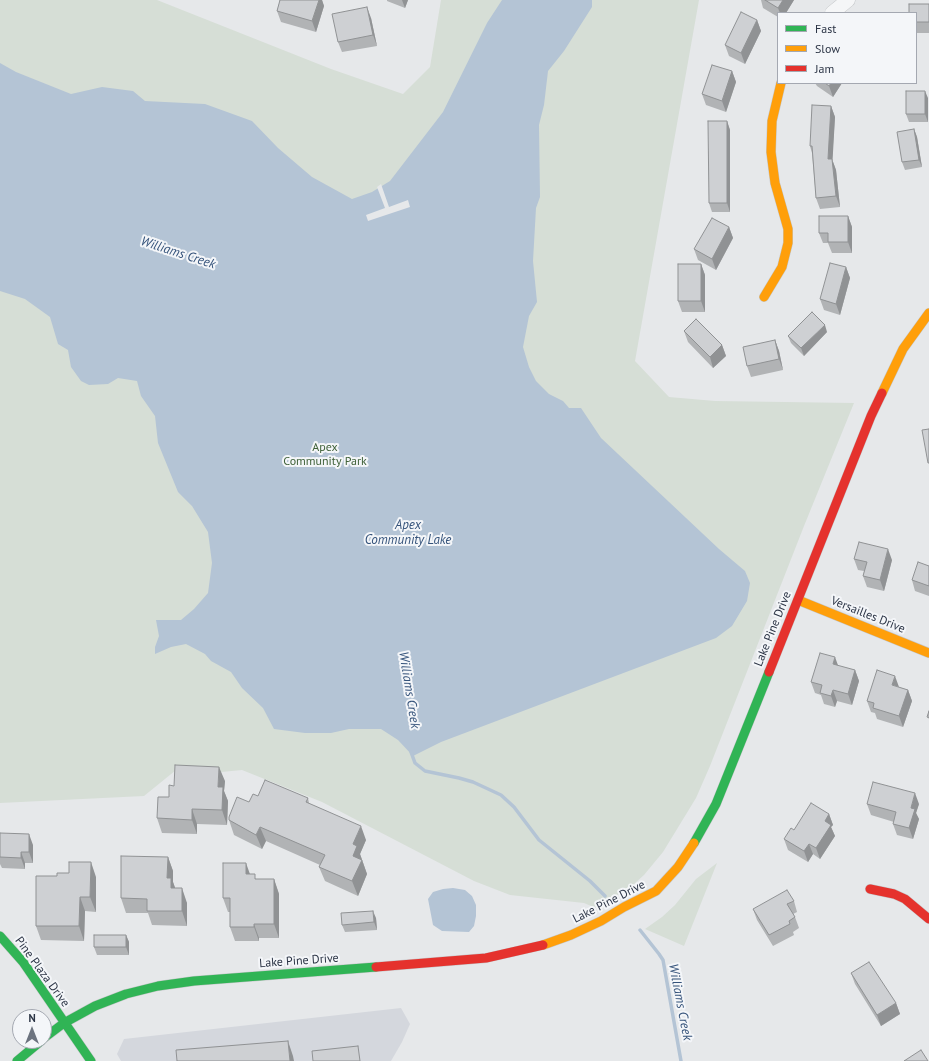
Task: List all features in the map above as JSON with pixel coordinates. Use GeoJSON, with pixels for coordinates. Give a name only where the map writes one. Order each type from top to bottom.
{"type":"FeatureCollection","features":[{"type":"Feature","properties":{"kind":"main road"},"geometry":{"type":"LineString","coordinates":[[764,297],[782,267],[788,243],[788,229],[775,183],[771,152],[772,121],[781,84]]}},
{"type":"Feature","properties":{"kind":"main road","name":"Lake Pine Drive"},"geometry":{"type":"LineString","coordinates":[[52,1032],[64,1023],[95,1006],[126,994],[158,986],[194,981],[486,958],[539,946],[571,935],[656,891],[678,867],[702,830],[716,804],[871,416],[903,349],[929,313]]}},
{"type":"Feature","properties":{"kind":"main road","name":"Versailles Drive"},"geometry":{"type":"LineString","coordinates":[[798,600],[929,653]]}},
{"type":"Feature","properties":{"kind":"main road"},"geometry":{"type":"LineString","coordinates":[[870,889],[905,898],[929,919]]}},
{"type":"Feature","properties":{"kind":"main road","name":"Pine Plaza Drive"},"geometry":{"type":"LineString","coordinates":[[0,936],[23,962],[91,1061]]}},
{"type":"Feature","properties":{"kind":"main road"},"geometry":{"type":"LineString","coordinates":[[17,1061],[30,1049]]}},
{"type":"Feature","properties":{"kind":"street"},"geometry":{"type":"LineString","coordinates":[[833,12],[848,0]]}},
{"type":"Feature","properties":{"kind":"shaded area"},"geometry":{"type":"Polygon","coordinates":[[[401,1008],[410,1024],[391,1061],[121,1061],[117,1054],[124,1039],[401,1008]]]}},
{"type":"Feature","properties":{"kind":"green space","name":"Apex Community Park"},"geometry":{"type":"Polygon","coordinates":[[[0,0],[157,0],[331,69],[403,94],[430,67],[441,0],[699,0],[635,361],[669,397],[715,401],[854,403],[696,798],[663,852],[644,875],[617,896],[596,908],[584,903],[510,895],[474,881],[322,802],[242,770],[211,773],[181,766],[144,796],[0,803],[0,0]]]}},
{"type":"Feature","properties":{"kind":"green space"},"geometry":{"type":"Polygon","coordinates":[[[717,863],[684,946],[645,929],[662,917],[675,905],[696,879],[717,863]]]}},
{"type":"Feature","properties":{"kind":"water","name":"Apex Community Lake"},"geometry":{"type":"Polygon","coordinates":[[[502,0],[592,0],[592,7],[564,51],[548,71],[544,105],[539,125],[540,197],[536,208],[533,261],[537,302],[529,316],[523,347],[529,367],[536,381],[549,394],[563,401],[569,408],[581,408],[601,438],[719,549],[745,571],[750,583],[747,601],[732,626],[716,638],[441,742],[413,756],[398,740],[381,729],[349,729],[331,733],[305,733],[274,729],[263,708],[242,688],[231,672],[211,661],[205,654],[186,644],[171,647],[155,654],[155,647],[159,636],[156,620],[181,620],[194,609],[208,593],[212,563],[208,532],[192,506],[178,492],[158,443],[155,416],[141,396],[137,381],[118,378],[108,384],[89,385],[81,381],[71,367],[68,350],[58,344],[50,317],[25,299],[0,291],[0,63],[16,72],[71,94],[102,87],[133,91],[145,101],[205,104],[252,121],[278,148],[312,177],[352,199],[372,192],[390,181],[443,112],[487,23],[502,0]]]}},
{"type":"Feature","properties":{"kind":"water"},"geometry":{"type":"Polygon","coordinates":[[[453,888],[465,890],[472,896],[476,905],[474,926],[469,932],[442,931],[433,925],[428,899],[433,892],[453,888]]]}},
{"type":"Feature","properties":{"kind":"pier"},"geometry":{"type":"Polygon","coordinates":[[[381,184],[389,207],[408,200],[410,207],[368,221],[366,215],[385,208],[377,187],[381,184]]]}},
{"type":"Feature","properties":{"kind":"building"},"geometry":{"type":"Polygon","coordinates":[[[280,0],[319,0],[312,21],[277,11],[280,0]]]}},
{"type":"Feature","properties":{"kind":"building"},"geometry":{"type":"Polygon","coordinates":[[[765,0],[783,0],[778,8],[765,0]]]}},
{"type":"Feature","properties":{"kind":"building"},"geometry":{"type":"Polygon","coordinates":[[[909,4],[929,4],[929,22],[917,22],[917,12],[909,12],[909,4]]]}},
{"type":"Feature","properties":{"kind":"building"},"geometry":{"type":"Polygon","coordinates":[[[367,7],[373,35],[338,42],[332,14],[367,7]]]}},
{"type":"Feature","properties":{"kind":"building"},"geometry":{"type":"Polygon","coordinates":[[[741,12],[757,20],[741,53],[725,45],[741,12]]]}},
{"type":"Feature","properties":{"kind":"building"},"geometry":{"type":"Polygon","coordinates":[[[712,65],[732,71],[722,101],[702,94],[712,65]]]}},
{"type":"Feature","properties":{"kind":"building"},"geometry":{"type":"Polygon","coordinates":[[[906,91],[925,91],[925,114],[906,114],[906,91]]]}},
{"type":"Feature","properties":{"kind":"building"},"geometry":{"type":"Polygon","coordinates":[[[812,105],[831,106],[828,159],[832,159],[836,196],[816,198],[812,146],[810,146],[812,105]]]}},
{"type":"Feature","properties":{"kind":"building"},"geometry":{"type":"Polygon","coordinates":[[[708,121],[727,121],[727,203],[709,203],[708,121]]]}},
{"type":"Feature","properties":{"kind":"building"},"geometry":{"type":"Polygon","coordinates":[[[914,129],[919,160],[902,162],[897,132],[914,129]]]}},
{"type":"Feature","properties":{"kind":"building"},"geometry":{"type":"Polygon","coordinates":[[[819,216],[848,216],[848,242],[828,242],[828,233],[819,233],[819,216]]]}},
{"type":"Feature","properties":{"kind":"building"},"geometry":{"type":"Polygon","coordinates":[[[712,218],[729,227],[712,259],[694,249],[712,218]]]}},
{"type":"Feature","properties":{"kind":"building"},"geometry":{"type":"Polygon","coordinates":[[[830,263],[846,267],[836,304],[820,299],[830,263]]]}},
{"type":"Feature","properties":{"kind":"building"},"geometry":{"type":"Polygon","coordinates":[[[678,264],[701,264],[701,301],[678,301],[678,264]]]}},
{"type":"Feature","properties":{"kind":"building"},"geometry":{"type":"Polygon","coordinates":[[[812,312],[825,325],[801,348],[788,336],[812,312]]]}},
{"type":"Feature","properties":{"kind":"building"},"geometry":{"type":"Polygon","coordinates":[[[696,319],[722,345],[710,357],[684,331],[696,319]]]}},
{"type":"Feature","properties":{"kind":"building"},"geometry":{"type":"Polygon","coordinates":[[[775,340],[779,359],[747,366],[743,347],[775,340]]]}},
{"type":"Feature","properties":{"kind":"building"},"geometry":{"type":"Polygon","coordinates":[[[929,429],[929,463],[928,463],[922,430],[929,429]]]}},
{"type":"Feature","properties":{"kind":"building"},"geometry":{"type":"Polygon","coordinates":[[[859,542],[888,549],[880,580],[863,576],[867,562],[854,559],[859,542]]]}},
{"type":"Feature","properties":{"kind":"building"},"geometry":{"type":"Polygon","coordinates":[[[918,562],[929,566],[929,586],[912,580],[918,562]]]}},
{"type":"Feature","properties":{"kind":"building"},"geometry":{"type":"Polygon","coordinates":[[[820,653],[835,657],[833,664],[855,670],[848,694],[833,690],[831,696],[820,693],[822,685],[811,682],[820,653]]]}},
{"type":"Feature","properties":{"kind":"building"},"geometry":{"type":"Polygon","coordinates":[[[877,670],[895,676],[892,685],[908,690],[899,716],[873,708],[874,703],[867,701],[877,670]]]}},
{"type":"Feature","properties":{"kind":"building"},"geometry":{"type":"Polygon","coordinates":[[[175,765],[219,767],[218,787],[223,787],[222,810],[192,809],[192,820],[157,818],[158,797],[169,797],[169,785],[174,786],[175,765]]]}},
{"type":"Feature","properties":{"kind":"building"},"geometry":{"type":"Polygon","coordinates":[[[265,780],[308,798],[306,802],[361,826],[353,844],[357,846],[353,856],[362,860],[352,881],[319,867],[325,855],[260,827],[256,835],[229,820],[237,797],[249,802],[253,794],[258,796],[265,780]]]}},
{"type":"Feature","properties":{"kind":"building"},"geometry":{"type":"Polygon","coordinates":[[[873,782],[915,793],[911,808],[915,809],[909,828],[893,824],[896,812],[867,804],[873,782]]]}},
{"type":"Feature","properties":{"kind":"building"},"geometry":{"type":"Polygon","coordinates":[[[811,803],[829,814],[825,821],[831,825],[816,848],[809,844],[804,851],[784,839],[791,828],[794,830],[811,803]]]}},
{"type":"Feature","properties":{"kind":"building"},"geometry":{"type":"Polygon","coordinates":[[[0,833],[29,834],[29,852],[21,852],[21,858],[0,857],[0,833]]]}},
{"type":"Feature","properties":{"kind":"building"},"geometry":{"type":"Polygon","coordinates":[[[121,856],[168,857],[167,878],[171,878],[171,888],[182,888],[182,911],[147,911],[147,899],[121,898],[121,856]]]}},
{"type":"Feature","properties":{"kind":"building"},"geometry":{"type":"Polygon","coordinates":[[[69,862],[91,862],[90,897],[80,897],[79,926],[36,926],[36,876],[57,876],[57,873],[69,873],[69,862]]]}},
{"type":"Feature","properties":{"kind":"building"},"geometry":{"type":"Polygon","coordinates":[[[223,863],[246,863],[246,874],[255,874],[255,879],[274,879],[274,924],[254,924],[254,927],[230,927],[230,898],[223,898],[223,863]]]}},
{"type":"Feature","properties":{"kind":"building"},"geometry":{"type":"Polygon","coordinates":[[[787,890],[794,901],[787,904],[795,917],[789,921],[790,924],[769,935],[753,909],[787,890]]]}},
{"type":"Feature","properties":{"kind":"building"},"geometry":{"type":"Polygon","coordinates":[[[373,911],[374,922],[342,925],[341,913],[373,911]]]}},
{"type":"Feature","properties":{"kind":"building"},"geometry":{"type":"Polygon","coordinates":[[[94,935],[126,935],[126,947],[94,947],[94,935]]]}},
{"type":"Feature","properties":{"kind":"building"},"geometry":{"type":"Polygon","coordinates":[[[869,962],[896,1003],[877,1015],[851,973],[869,962]]]}},
{"type":"Feature","properties":{"kind":"building"},"geometry":{"type":"Polygon","coordinates":[[[288,1041],[290,1061],[177,1061],[176,1050],[288,1041]]]}},
{"type":"Feature","properties":{"kind":"building"},"geometry":{"type":"Polygon","coordinates":[[[358,1046],[360,1061],[313,1061],[312,1051],[358,1046]]]}},
{"type":"Feature","properties":{"kind":"building"},"geometry":{"type":"Polygon","coordinates":[[[921,1050],[928,1061],[904,1061],[921,1050]]]}},
{"type":"Feature","properties":{"kind":"waterway","name":"Williams Creek"},"geometry":{"type":"LineString","coordinates":[[411,752],[415,763],[425,771],[473,782],[501,795],[514,807],[539,840],[590,881],[605,896]]}},
{"type":"Feature","properties":{"kind":"waterway","name":"Williams Creek"},"geometry":{"type":"LineString","coordinates":[[640,930],[663,960],[681,1061]]}},
{"type":"Feature","properties":{"kind":"traffic: fast"},"geometry":{"type":"LineString","coordinates":[[694,843],[716,804],[769,672]]}},
{"type":"Feature","properties":{"kind":"traffic: fast"},"geometry":{"type":"LineString","coordinates":[[0,936],[23,962],[91,1061]]}},
{"type":"Feature","properties":{"kind":"traffic: fast"},"geometry":{"type":"LineString","coordinates":[[52,1032],[64,1023],[95,1006],[126,994],[158,986],[194,981],[376,967]]}},
{"type":"Feature","properties":{"kind":"traffic: fast"},"geometry":{"type":"LineString","coordinates":[[17,1061],[31,1049]]}},
{"type":"Feature","properties":{"kind":"traffic: slow"},"geometry":{"type":"LineString","coordinates":[[764,297],[782,267],[788,243],[788,229],[775,183],[771,152],[772,121],[781,84]]}},
{"type":"Feature","properties":{"kind":"traffic: slow"},"geometry":{"type":"LineString","coordinates":[[882,393],[903,349],[929,313]]}},
{"type":"Feature","properties":{"kind":"traffic: slow"},"geometry":{"type":"LineString","coordinates":[[798,600],[929,653]]}},
{"type":"Feature","properties":{"kind":"traffic: slow"},"geometry":{"type":"LineString","coordinates":[[543,945],[571,935],[601,921],[624,907],[656,891],[678,867],[694,843]]}},
{"type":"Feature","properties":{"kind":"traffic: jam"},"geometry":{"type":"LineString","coordinates":[[769,672],[871,416],[882,393]]}},
{"type":"Feature","properties":{"kind":"traffic: jam"},"geometry":{"type":"LineString","coordinates":[[870,889],[894,894],[905,899],[929,919]]}},
{"type":"Feature","properties":{"kind":"traffic: jam"},"geometry":{"type":"LineString","coordinates":[[376,967],[486,958],[543,945]]}}]}
